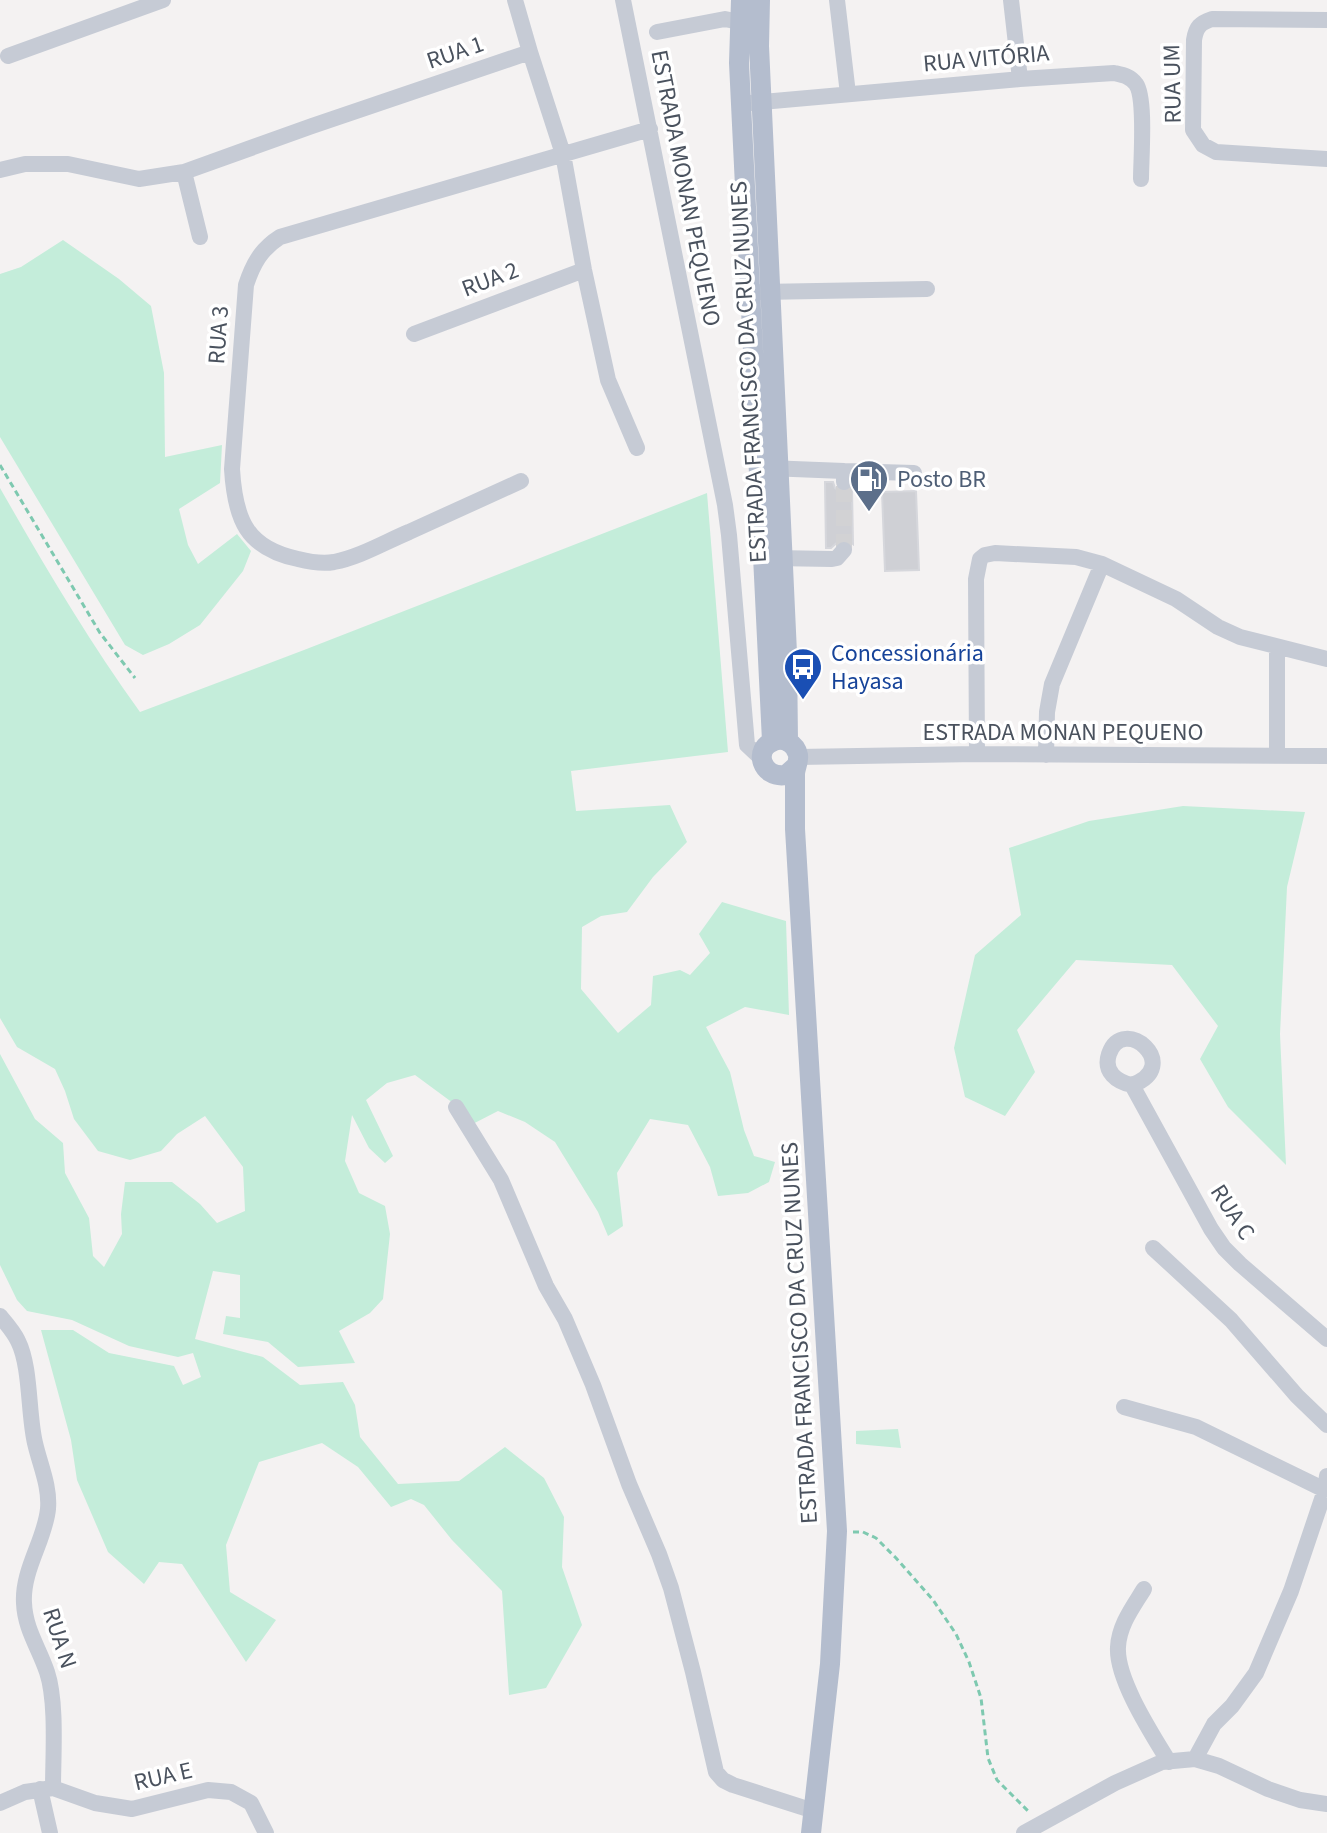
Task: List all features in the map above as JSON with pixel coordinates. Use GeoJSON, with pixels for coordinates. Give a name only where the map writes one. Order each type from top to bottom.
{"type":"FeatureCollection","features":[{"type":"Feature","properties":{"kind":"main road","name":"ESTRADA FRANCISCO DA CRUZ NUNES"},"geometry":{"type":"LineString","coordinates":[[741,0],[739,63],[752,103]]}},
{"type":"Feature","properties":{"kind":"main road","name":"ESTRADA FRANCISCO DA CRUZ NUNES"},"geometry":{"type":"LineString","coordinates":[[760,0],[759,46],[752,103],[782,757],[795,829],[837,1531],[830,1664],[811,1833]]}},
{"type":"Feature","properties":{"kind":"street"},"geometry":{"type":"LineString","coordinates":[[117,0],[130,12]]}},
{"type":"Feature","properties":{"kind":"street"},"geometry":{"type":"LineString","coordinates":[[8,56],[163,0]]}},
{"type":"Feature","properties":{"kind":"street"},"geometry":{"type":"LineString","coordinates":[[515,0],[563,154],[608,380],[637,448]]}},
{"type":"Feature","properties":{"kind":"street","name":"ESTRADA MONAN PEQUENO"},"geometry":{"type":"LineString","coordinates":[[623,0],[725,505],[747,745],[782,757],[977,754],[1327,756]]}},
{"type":"Feature","properties":{"kind":"street"},"geometry":{"type":"LineString","coordinates":[[837,0],[848,94]]}},
{"type":"Feature","properties":{"kind":"street"},"geometry":{"type":"LineString","coordinates":[[1011,0],[1020,79]]}},
{"type":"Feature","properties":{"kind":"street"},"geometry":{"type":"LineString","coordinates":[[657,32],[725,19],[739,22]]}},
{"type":"Feature","properties":{"kind":"street","name":"RUA UM"},"geometry":{"type":"LineString","coordinates":[[1327,20],[1212,19],[1201,23],[1194,40],[1193,115],[1193,130],[1203,145],[1216,152],[1327,159]]}},
{"type":"Feature","properties":{"kind":"street","name":"RUA 1"},"geometry":{"type":"LineString","coordinates":[[0,170],[25,164],[68,164],[139,179],[184,172],[530,52]]}},
{"type":"Feature","properties":{"kind":"street","name":"RUA VITÓRIA"},"geometry":{"type":"LineString","coordinates":[[752,103],[1114,73],[1127,76],[1138,86],[1141,102],[1141,179]]}},
{"type":"Feature","properties":{"kind":"street","name":"RUA 3"},"geometry":{"type":"LineString","coordinates":[[521,481],[334,562],[314,563],[267,550],[243,524],[233,487],[246,285],[254,262],[269,244],[280,237],[650,129]]}},
{"type":"Feature","properties":{"kind":"street"},"geometry":{"type":"LineString","coordinates":[[184,172],[200,237]]}},
{"type":"Feature","properties":{"kind":"street","name":"RUA 2"},"geometry":{"type":"LineString","coordinates":[[414,334],[584,270]]}},
{"type":"Feature","properties":{"kind":"street"},"geometry":{"type":"LineString","coordinates":[[760,292],[927,289]]}},
{"type":"Feature","properties":{"kind":"street"},"geometry":{"type":"LineString","coordinates":[[768,468],[844,476],[914,473]]}},
{"type":"Feature","properties":{"kind":"street"},"geometry":{"type":"LineString","coordinates":[[773,558],[832,559],[844,550]]}},
{"type":"Feature","properties":{"kind":"street"},"geometry":{"type":"LineString","coordinates":[[977,754],[976,579],[977,567],[985,555],[1076,557],[1102,564],[1176,599],[1218,627],[1240,637],[1327,659]]}},
{"type":"Feature","properties":{"kind":"street"},"geometry":{"type":"LineString","coordinates":[[1046,755],[1047,712],[1052,684],[1102,564]]}},
{"type":"Feature","properties":{"kind":"street"},"geometry":{"type":"LineString","coordinates":[[1277,647],[1277,756]]}},
{"type":"Feature","properties":{"kind":"street","name":"RUA C"},"geometry":{"type":"LineString","coordinates":[[1132,1085],[1224,1248],[1327,1339]]}},
{"type":"Feature","properties":{"kind":"street"},"geometry":{"type":"LineString","coordinates":[[456,1107],[501,1180],[593,1385],[671,1588],[716,1772],[733,1785],[814,1811]]}},
{"type":"Feature","properties":{"kind":"street"},"geometry":{"type":"LineString","coordinates":[[1153,1248],[1231,1320],[1297,1396],[1327,1425]]}},
{"type":"Feature","properties":{"kind":"street","name":"RUA N"},"geometry":{"type":"LineString","coordinates":[[0,1316],[18,1340],[24,1362],[34,1441],[47,1487],[48,1508],[32,1557],[24,1601],[28,1629],[47,1672],[52,1694],[46,1789],[50,1833]]}},
{"type":"Feature","properties":{"kind":"street"},"geometry":{"type":"LineString","coordinates":[[1124,1407],[1196,1427],[1326,1483],[1291,1591],[1256,1673],[1232,1706],[1214,1724],[1195,1759]]}},
{"type":"Feature","properties":{"kind":"street"},"geometry":{"type":"LineString","coordinates":[[1144,1589],[1124,1621],[1118,1646],[1120,1667],[1169,1762]]}},
{"type":"Feature","properties":{"kind":"street"},"geometry":{"type":"LineString","coordinates":[[1024,1833],[1115,1783],[1162,1762],[1195,1759],[1300,1800],[1327,1804]]}},
{"type":"Feature","properties":{"kind":"street"},"geometry":{"type":"LineString","coordinates":[[0,1803],[25,1792],[46,1789]]}},
{"type":"Feature","properties":{"kind":"street","name":"RUA E"},"geometry":{"type":"LineString","coordinates":[[46,1789],[95,1803],[132,1809],[208,1790],[231,1792],[251,1803],[266,1833]]}},
{"type":"Feature","properties":{"kind":"path"},"geometry":{"type":"LineString","coordinates":[[0,465],[100,633],[135,678]]}},
{"type":"Feature","properties":{"kind":"path"},"geometry":{"type":"LineString","coordinates":[[863,1532],[876,1538],[896,1558],[933,1600],[956,1634],[981,1698],[988,1758],[997,1780],[1041,1824]]}},
{"type":"Feature","properties":{"kind":"green space"},"geometry":{"type":"Polygon","coordinates":[[[63,240],[119,279],[151,306],[164,373],[165,457],[222,445],[220,483],[179,509],[188,545],[198,564],[237,534],[251,551],[243,571],[200,625],[143,655],[125,645],[0,437],[0,274],[21,267],[63,240]]]}},
{"type":"Feature","properties":{"kind":"green space"},"geometry":{"type":"Polygon","coordinates":[[[0,488],[67,602],[140,712],[707,493],[728,752],[571,771],[576,811],[670,805],[687,842],[653,877],[627,912],[601,916],[582,927],[581,989],[618,1033],[651,1005],[653,976],[680,970],[690,975],[710,953],[699,934],[722,902],[786,921],[789,1015],[745,1007],[706,1027],[730,1072],[744,1130],[754,1156],[775,1162],[769,1182],[748,1193],[718,1196],[710,1167],[688,1125],[650,1119],[617,1173],[623,1226],[608,1236],[598,1212],[555,1142],[525,1122],[498,1111],[461,1130],[453,1103],[415,1075],[387,1083],[366,1100],[393,1156],[385,1163],[369,1148],[352,1115],[345,1161],[359,1193],[385,1206],[390,1234],[383,1299],[370,1313],[339,1331],[355,1363],[298,1367],[268,1342],[223,1334],[226,1316],[240,1318],[240,1275],[213,1271],[195,1339],[263,1357],[300,1385],[343,1382],[355,1405],[360,1437],[398,1484],[459,1481],[505,1447],[544,1478],[564,1517],[562,1567],[582,1625],[546,1688],[509,1695],[502,1591],[452,1540],[424,1505],[411,1499],[391,1507],[358,1467],[322,1443],[259,1462],[226,1545],[230,1592],[276,1620],[246,1662],[182,1564],[159,1562],[144,1584],[108,1552],[77,1480],[71,1440],[41,1330],[73,1330],[109,1353],[174,1366],[183,1385],[201,1377],[193,1353],[178,1357],[129,1346],[72,1320],[27,1311],[17,1300],[0,1265],[0,1054],[35,1119],[63,1143],[65,1173],[89,1218],[93,1256],[104,1267],[122,1234],[125,1182],[172,1182],[200,1204],[217,1223],[245,1211],[243,1167],[205,1116],[177,1134],[161,1151],[130,1160],[98,1151],[74,1119],[55,1069],[17,1047],[0,1018],[0,488]]]}},
{"type":"Feature","properties":{"kind":"green space"},"geometry":{"type":"Polygon","coordinates":[[[1183,806],[1305,812],[1287,887],[1280,1034],[1286,1165],[1228,1107],[1200,1059],[1218,1026],[1172,965],[1076,960],[1017,1030],[1035,1072],[1005,1116],[965,1097],[954,1048],[975,955],[1021,915],[1009,848],[1089,821],[1183,806]]]}},
{"type":"Feature","properties":{"kind":"green space"},"geometry":{"type":"Polygon","coordinates":[[[898,1429],[901,1448],[856,1444],[856,1431],[898,1429]]]}},
{"type":"Feature","properties":{"kind":"building"},"geometry":{"type":"Polygon","coordinates":[[[825,482],[833,482],[835,488],[843,493],[852,489],[853,544],[841,539],[831,548],[826,548],[825,482]]]}},
{"type":"Feature","properties":{"kind":"building"},"geometry":{"type":"Polygon","coordinates":[[[916,491],[919,570],[885,571],[882,492],[916,491]]]}},
{"type":"Feature","properties":{"kind":"tunnel"},"geometry":{"type":"LineString","coordinates":[[844,482],[844,550]]}},
{"type":"Feature","properties":{"kind":"place","name":"Posto BR"},"geometry":{"type":"Point","coordinates":[869,513]}},
{"type":"Feature","properties":{"kind":"place","name":"Concessionária Hayasa"},"geometry":{"type":"Point","coordinates":[803,701]}}]}
